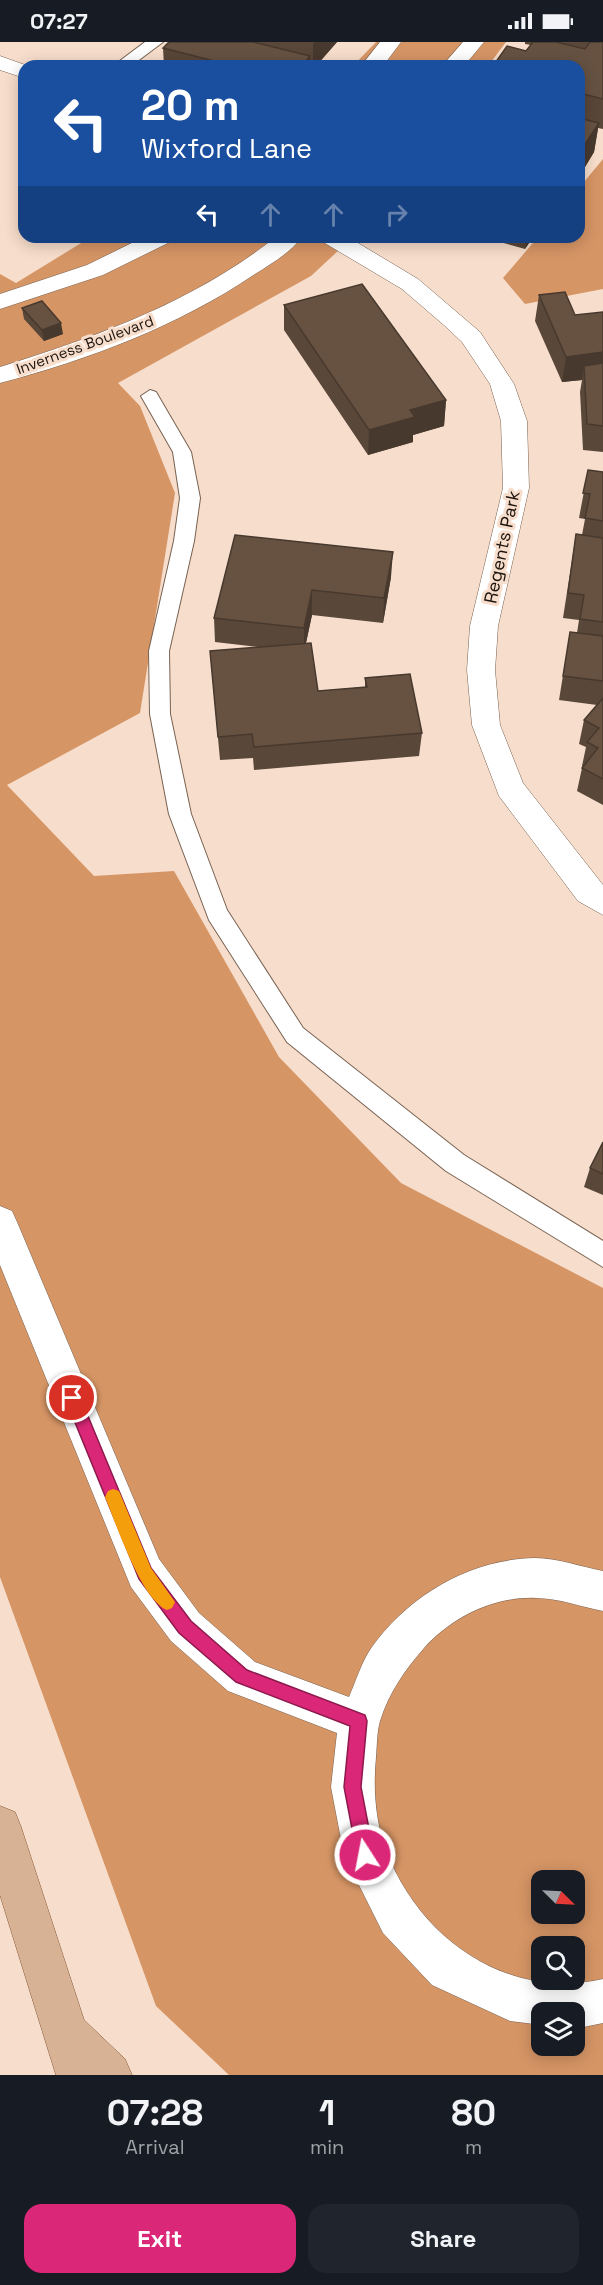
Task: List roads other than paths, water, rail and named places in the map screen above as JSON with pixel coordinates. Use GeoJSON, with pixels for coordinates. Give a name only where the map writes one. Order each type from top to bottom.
{"type":"FeatureCollection","features":[{"type":"Feature","properties":{"kind":"main road"},"geometry":{"type":"LineString","coordinates":[[0,1827],[73,2055],[109,2075]]}},
{"type":"Feature","properties":{"kind":"street"},"geometry":{"type":"LineString","coordinates":[[377,60],[391,42]]}},
{"type":"Feature","properties":{"kind":"street"},"geometry":{"type":"LineString","coordinates":[[458,60],[474,42]]}},
{"type":"Feature","properties":{"kind":"street"},"geometry":{"type":"LineString","coordinates":[[0,62],[18,70]]}},
{"type":"Feature","properties":{"kind":"street"},"geometry":{"type":"LineString","coordinates":[[0,302],[95,270],[150,243]]}},
{"type":"Feature","properties":{"kind":"street","name":"Inverness Boulevard"},"geometry":{"type":"LineString","coordinates":[[0,375],[132,331],[220,286],[262,260],[283,243]]}},
{"type":"Feature","properties":{"kind":"street","name":"Regents Park"},"geometry":{"type":"LineString","coordinates":[[341,243],[410,284],[454,321],[471,337],[502,384],[514,421],[516,488],[484,626],[481,670],[486,725],[510,789],[598,891]]}},
{"type":"Feature","properties":{"kind":"street"},"geometry":{"type":"LineString","coordinates":[[0,1222],[145,1574],[185,1627],[242,1677],[359,1721]]}},
{"type":"Feature","properties":{"kind":"street"},"geometry":{"type":"LineString","coordinates":[[601,1585],[536,1578],[478,1587],[426,1616],[385,1662],[359,1721],[352,1787],[365,1855],[398,1918],[448,1969],[510,1999],[577,2007],[603,2001]]}},
{"type":"Feature","properties":{"kind":"lane"},"geometry":{"type":"LineString","coordinates":[[130,60],[155,42]]}},
{"type":"Feature","properties":{"kind":"lane"},"geometry":{"type":"LineString","coordinates":[[150,396],[182,452],[190,498],[184,541],[159,651],[160,714],[180,814],[218,913],[295,1035],[455,1163],[603,1255]]}}]}
